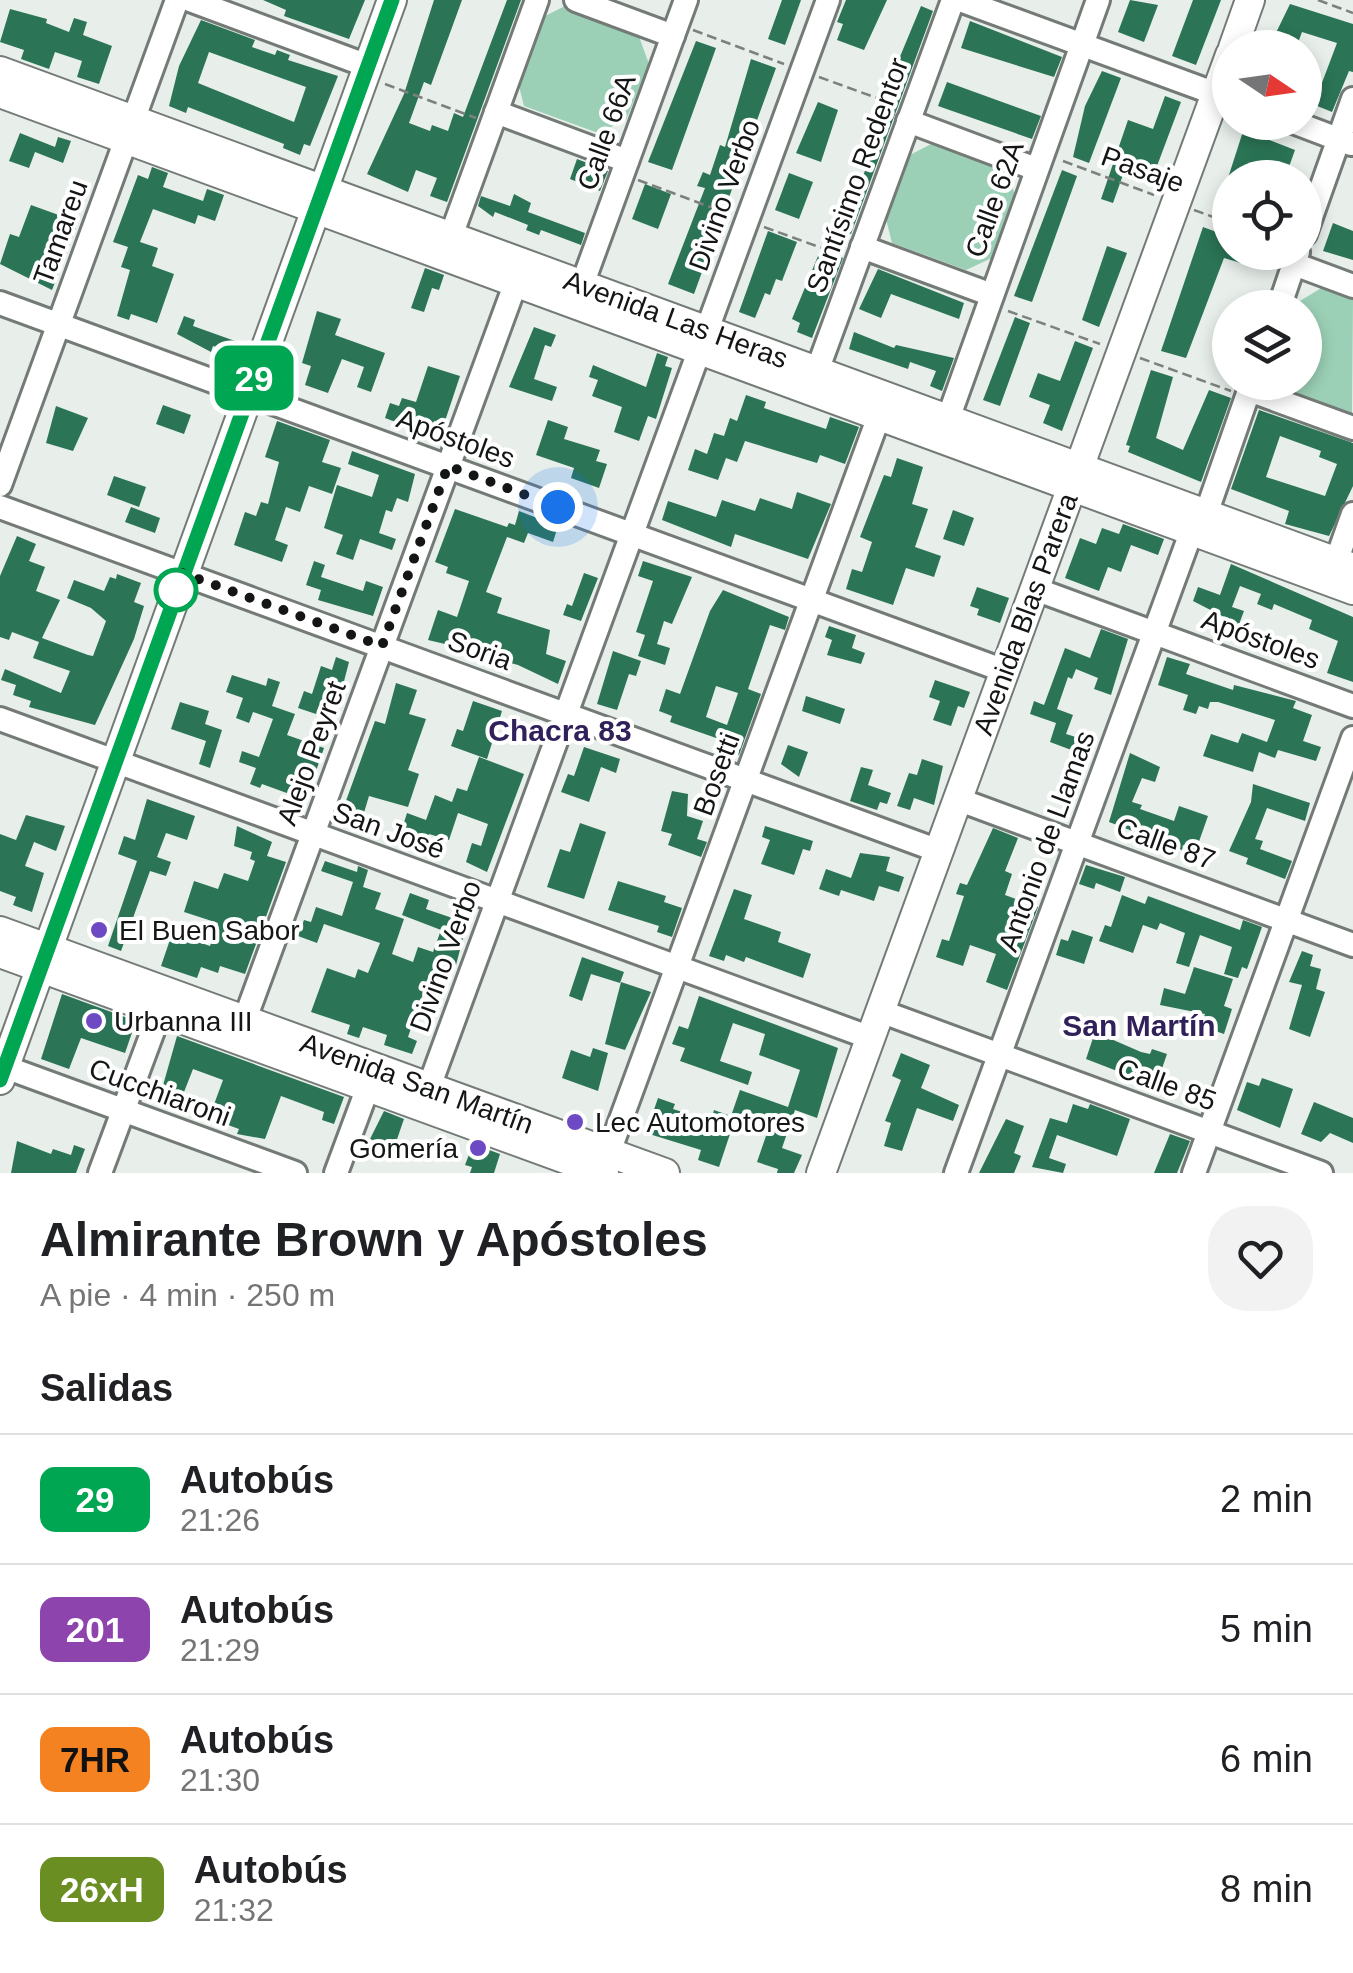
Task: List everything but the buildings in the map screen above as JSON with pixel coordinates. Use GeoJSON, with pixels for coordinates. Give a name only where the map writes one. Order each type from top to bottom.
{"type":"FeatureCollection","features":[{"type":"Feature","properties":{"kind":"main road"},"geometry":{"type":"LineString","coordinates":[[2,1074],[392,0]]}},
{"type":"Feature","properties":{"kind":"main road"},"geometry":{"type":"LineString","coordinates":[[1239,30],[1250,0]]}},
{"type":"Feature","properties":{"kind":"main road","name":"Avenida Las Heras"},"geometry":{"type":"LineString","coordinates":[[0,71],[130,130]]}},
{"type":"Feature","properties":{"kind":"main road","name":"Avenida Las Heras"},"geometry":{"type":"LineString","coordinates":[[0,93],[130,130],[319,199],[516,282],[817,371],[948,419],[1076,477]]}},
{"type":"Feature","properties":{"kind":"main road","name":"Avenida Blas Parera"},"geometry":{"type":"LineString","coordinates":[[821,1173],[1176,203],[1212,122]]}},
{"type":"Feature","properties":{"kind":"main road","name":"Avenida Las Heras"},"geometry":{"type":"LineString","coordinates":[[319,199],[450,236],[582,285],[880,416],[1076,477],[1199,522],[1345,565]]}},
{"type":"Feature","properties":{"kind":"main road","name":"Avenida Las Heras"},"geometry":{"type":"LineString","coordinates":[[1199,522],[1353,590]]}},
{"type":"Feature","properties":{"kind":"main road","name":"Avenida San Martín"},"geometry":{"type":"LineString","coordinates":[[0,931],[44,958],[160,1012],[595,1166],[665,1173]]}},
{"type":"Feature","properties":{"kind":"main road","name":"Avenida San Martín"},"geometry":{"type":"LineString","coordinates":[[0,953],[44,958],[245,1019],[429,1087],[595,1166]]}},
{"type":"Feature","properties":{"kind":"street","name":"Tamareu"},"geometry":{"type":"LineString","coordinates":[[0,485],[177,0]]}},
{"type":"Feature","properties":{"kind":"street"},"geometry":{"type":"LineString","coordinates":[[190,0],[366,71]]}},
{"type":"Feature","properties":{"kind":"street"},"geometry":{"type":"LineString","coordinates":[[450,236],[537,0]]}},
{"type":"Feature","properties":{"kind":"street"},"geometry":{"type":"LineString","coordinates":[[576,0],[673,36]]}},
{"type":"Feature","properties":{"kind":"street","name":"Calle 66A"},"geometry":{"type":"LineString","coordinates":[[582,285],[686,0]]}},
{"type":"Feature","properties":{"kind":"street","name":"Divino Verbo"},"geometry":{"type":"LineString","coordinates":[[429,1087],[828,0]]}},
{"type":"Feature","properties":{"kind":"street"},"geometry":{"type":"LineString","coordinates":[[956,0],[1212,93]]}},
{"type":"Feature","properties":{"kind":"street","name":"Santísimo Redentor"},"geometry":{"type":"LineString","coordinates":[[817,371],[956,0]]}},
{"type":"Feature","properties":{"kind":"street","name":"Calle 62A"},"geometry":{"type":"LineString","coordinates":[[948,419],[1098,0]]}},
{"type":"Feature","properties":{"kind":"street"},"geometry":{"type":"LineString","coordinates":[[1322,196],[1346,142],[1353,99]]}},
{"type":"Feature","properties":{"kind":"street"},"geometry":{"type":"LineString","coordinates":[[494,118],[627,160]]}},
{"type":"Feature","properties":{"kind":"street"},"geometry":{"type":"LineString","coordinates":[[908,121],[1040,161]]}},
{"type":"Feature","properties":{"kind":"street"},"geometry":{"type":"LineString","coordinates":[[1322,133],[1346,142]]}},
{"type":"Feature","properties":{"kind":"street"},"geometry":{"type":"LineString","coordinates":[[862,246],[992,295]]}},
{"type":"Feature","properties":{"kind":"street"},"geometry":{"type":"LineString","coordinates":[[1320,270],[1353,286]]}},
{"type":"Feature","properties":{"kind":"street","name":"Alejo Peyret"},"geometry":{"type":"LineString","coordinates":[[245,1019],[516,282]]}},
{"type":"Feature","properties":{"kind":"street","name":"Apóstoles"},"geometry":{"type":"LineString","coordinates":[[0,303],[1005,671]]}},
{"type":"Feature","properties":{"kind":"street","name":"Antonio de Llamas"},"geometry":{"type":"LineString","coordinates":[[956,1173],[1154,632],[1246,400]]}},
{"type":"Feature","properties":{"kind":"street"},"geometry":{"type":"LineString","coordinates":[[1285,400],[1353,428]]}},
{"type":"Feature","properties":{"kind":"street","name":"Bosetti"},"geometry":{"type":"LineString","coordinates":[[595,1166],[677,967],[880,416]]}},
{"type":"Feature","properties":{"kind":"street","name":"Soria"},"geometry":{"type":"LineString","coordinates":[[0,506],[939,850]]}},
{"type":"Feature","properties":{"kind":"street"},"geometry":{"type":"LineString","coordinates":[[1345,565],[1353,514]]}},
{"type":"Feature","properties":{"kind":"street","name":"Apóstoles"},"geometry":{"type":"LineString","coordinates":[[1035,589],[1353,706]]}},
{"type":"Feature","properties":{"kind":"street","name":"San José"},"geometry":{"type":"LineString","coordinates":[[0,719],[870,1038]]}},
{"type":"Feature","properties":{"kind":"street"},"geometry":{"type":"LineString","coordinates":[[1194,1173],[1353,738]]}},
{"type":"Feature","properties":{"kind":"street","name":"Calle 87"},"geometry":{"type":"LineString","coordinates":[[957,799],[1353,945]]}},
{"type":"Feature","properties":{"kind":"street","name":"Calle 85"},"geometry":{"type":"LineString","coordinates":[[880,1011],[1321,1173]]}},
{"type":"Feature","properties":{"kind":"street"},"geometry":{"type":"LineString","coordinates":[[100,1173],[160,1012]]}},
{"type":"Feature","properties":{"kind":"street","name":"Cucchiaroni"},"geometry":{"type":"LineString","coordinates":[[2,1074],[123,1110],[294,1173]]}},
{"type":"Feature","properties":{"kind":"street"},"geometry":{"type":"LineString","coordinates":[[336,1173],[368,1087]]}},
{"type":"Feature","properties":{"kind":"path"},"geometry":{"type":"LineString","coordinates":[[1318,0],[1353,13]]}},
{"type":"Feature","properties":{"kind":"path"},"geometry":{"type":"LineString","coordinates":[[366,71],[494,118]]}},
{"type":"Feature","properties":{"kind":"path","name":"Pasaje"},"geometry":{"type":"LineString","coordinates":[[1040,161],[1212,216]]}},
{"type":"Feature","properties":{"kind":"green space"},"geometry":{"type":"Polygon","coordinates":[[[569,4],[637,31],[649,64],[626,120],[598,133],[524,106],[516,74],[537,20],[569,4]]]}},
{"type":"Feature","properties":{"kind":"green space"},"geometry":{"type":"Polygon","coordinates":[[[937,141],[1006,168],[1017,201],[994,257],[966,270],[892,243],[884,211],[906,157],[937,141]]]}},
{"type":"Feature","properties":{"kind":"green space"},"geometry":{"type":"Polygon","coordinates":[[[1323,287],[1353,299],[1352,416],[1308,400],[1322,400],[1322,290],[1318,290],[1323,287]]]}},
{"type":"Feature","properties":{"kind":"bus line","name":"29"},"geometry":{"type":"LineString","coordinates":[[0,1080],[392,0]]}},
{"type":"Feature","properties":{"kind":"place","name":"El Buen Sabor"},"geometry":{"type":"Point","coordinates":[99,930]}},
{"type":"Feature","properties":{"kind":"place","name":"Urbanna III"},"geometry":{"type":"Point","coordinates":[94,1021]}},
{"type":"Feature","properties":{"kind":"place","name":"Lec Automotores"},"geometry":{"type":"Point","coordinates":[575,1122]}},
{"type":"Feature","properties":{"kind":"place","name":"Gomería"},"geometry":{"type":"Point","coordinates":[478,1148]}},
{"type":"Feature","properties":{"kind":"district","name":"Chacra 83"},"geometry":{"type":"Point","coordinates":[560,731]}},
{"type":"Feature","properties":{"kind":"district","name":"San Martín"},"geometry":{"type":"Point","coordinates":[1139,1026]}},
{"type":"Feature","properties":{"kind":"route"},"geometry":{"type":"LineString","coordinates":[[176,590],[182,573],[382,646],[448,466],[558,507]]}}]}
